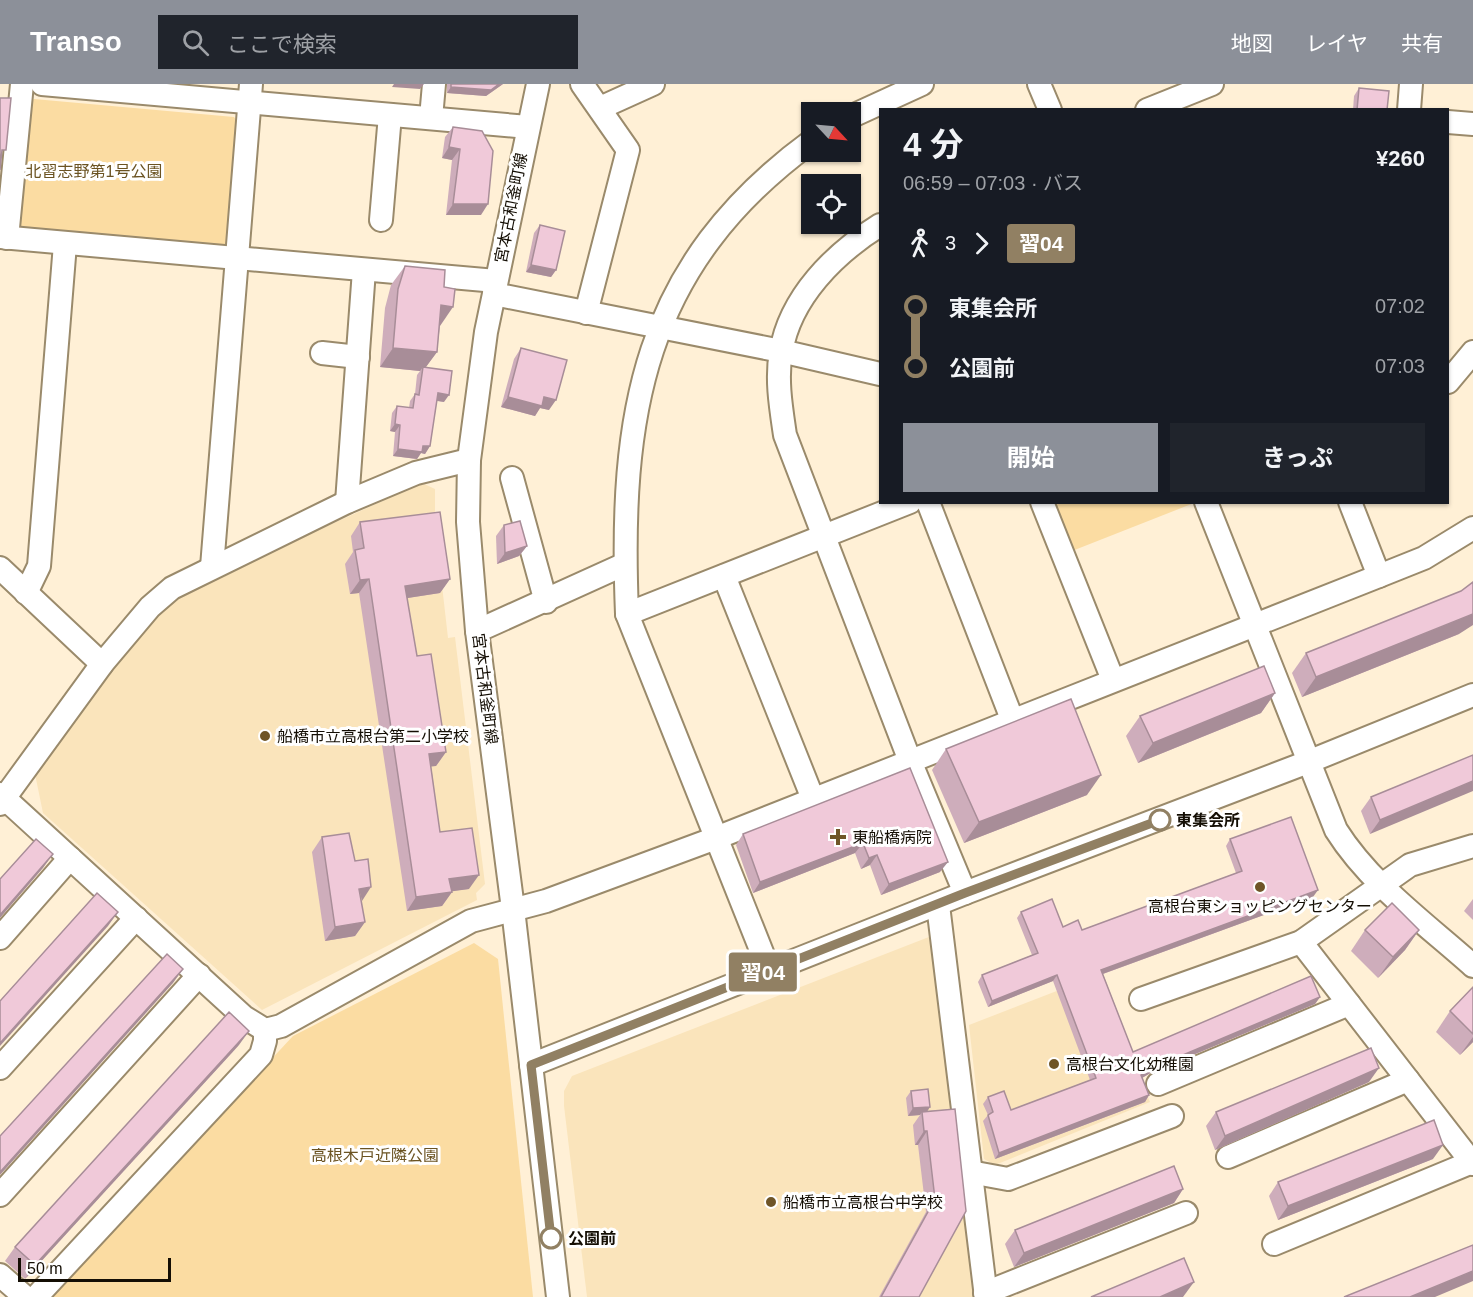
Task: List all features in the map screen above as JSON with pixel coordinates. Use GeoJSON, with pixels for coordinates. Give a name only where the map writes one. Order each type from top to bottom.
{"type":"FeatureCollection","features":[{"type":"Feature","properties":{"kind":"street"},"geometry":{"type":"LineString","coordinates":[[22,84],[4,237],[364,270],[495,288],[586,313],[781,351],[879,374]]}},
{"type":"Feature","properties":{"kind":"street"},"geometry":{"type":"LineString","coordinates":[[42,84],[250,93],[390,115],[528,127]]}},
{"type":"Feature","properties":{"kind":"street"},"geometry":{"type":"LineString","coordinates":[[431,118],[434,84]]}},
{"type":"Feature","properties":{"kind":"street","name":"宮本古和釜町線"},"geometry":{"type":"LineString","coordinates":[[538,84],[495,288],[469,460],[468,522],[477,631],[513,909],[558,1297]]}},
{"type":"Feature","properties":{"kind":"street"},"geometry":{"type":"LineString","coordinates":[[582,84],[628,150],[586,313]]}},
{"type":"Feature","properties":{"kind":"street"},"geometry":{"type":"LineString","coordinates":[[600,108],[653,84]]}},
{"type":"Feature","properties":{"kind":"street"},"geometry":{"type":"LineString","coordinates":[[861,112],[922,84]]}},
{"type":"Feature","properties":{"kind":"street"},"geometry":{"type":"LineString","coordinates":[[1040,84],[1049,108]]}},
{"type":"Feature","properties":{"kind":"street"},"geometry":{"type":"LineString","coordinates":[[1152,108],[1189,96],[1212,84]]}},
{"type":"Feature","properties":{"kind":"street"},"geometry":{"type":"LineString","coordinates":[[1409,108],[1411,84]]}},
{"type":"Feature","properties":{"kind":"street"},"geometry":{"type":"LineString","coordinates":[[212,567],[250,93]]}},
{"type":"Feature","properties":{"kind":"street"},"geometry":{"type":"LineString","coordinates":[[381,220],[390,115]]}},
{"type":"Feature","properties":{"kind":"street"},"geometry":{"type":"LineString","coordinates":[[1449,122],[1473,124]]}},
{"type":"Feature","properties":{"kind":"street"},"geometry":{"type":"LineString","coordinates":[[769,970],[627,614],[625,564],[627,483],[635,410],[659,327],[688,267],[729,215],[775,168],[801,149]]}},
{"type":"Feature","properties":{"kind":"street"},"geometry":{"type":"LineString","coordinates":[[879,226],[853,242],[822,272],[796,309],[781,351],[779,391],[785,435],[910,761],[965,893]]}},
{"type":"Feature","properties":{"kind":"street"},"geometry":{"type":"LineString","coordinates":[[26,593],[39,566],[65,244]]}},
{"type":"Feature","properties":{"kind":"street"},"geometry":{"type":"LineString","coordinates":[[347,502],[364,270]]}},
{"type":"Feature","properties":{"kind":"street"},"geometry":{"type":"LineString","coordinates":[[1449,381],[1473,352]]}},
{"type":"Feature","properties":{"kind":"street"},"geometry":{"type":"LineString","coordinates":[[322,353],[358,357]]}},
{"type":"Feature","properties":{"kind":"street"},"geometry":{"type":"LineString","coordinates":[[469,460],[416,473],[347,502],[212,567],[164,594],[102,664],[2,799],[257,1027],[265,1029],[281,1026],[471,921],[546,901],[716,838],[1012,719],[1424,558],[1473,528]]}},
{"type":"Feature","properties":{"kind":"street"},"geometry":{"type":"LineString","coordinates":[[512,478],[546,602]]}},
{"type":"Feature","properties":{"kind":"street"},"geometry":{"type":"LineString","coordinates":[[627,614],[905,504]]}},
{"type":"Feature","properties":{"kind":"street"},"geometry":{"type":"LineString","coordinates":[[929,504],[1012,719]]}},
{"type":"Feature","properties":{"kind":"street"},"geometry":{"type":"LineString","coordinates":[[1043,504],[1113,680]]}},
{"type":"Feature","properties":{"kind":"street"},"geometry":{"type":"LineString","coordinates":[[1207,504],[1336,830],[1351,854],[1382,885],[1473,966]]}},
{"type":"Feature","properties":{"kind":"street"},"geometry":{"type":"LineString","coordinates":[[1351,504],[1379,576]]}},
{"type":"Feature","properties":{"kind":"street"},"geometry":{"type":"LineString","coordinates":[[477,631],[546,602],[625,564]]}},
{"type":"Feature","properties":{"kind":"street"},"geometry":{"type":"LineString","coordinates":[[0,568],[102,664]]}},
{"type":"Feature","properties":{"kind":"street"},"geometry":{"type":"LineString","coordinates":[[724,576],[813,799]]}},
{"type":"Feature","properties":{"kind":"street"},"geometry":{"type":"LineString","coordinates":[[531,1065],[965,893],[1308,762],[1473,695]]}},
{"type":"Feature","properties":{"kind":"street"},"geometry":{"type":"LineString","coordinates":[[1141,999],[1301,942],[1410,865],[1473,846]]}},
{"type":"Feature","properties":{"kind":"street"},"geometry":{"type":"LineString","coordinates":[[0,938],[70,858]]}},
{"type":"Feature","properties":{"kind":"street"},"geometry":{"type":"LineString","coordinates":[[938,905],[986,1295],[1186,1213]]}},
{"type":"Feature","properties":{"kind":"street"},"geometry":{"type":"LineString","coordinates":[[0,1068],[136,918]]}},
{"type":"Feature","properties":{"kind":"street"},"geometry":{"type":"LineString","coordinates":[[1274,1244],[1472,1163],[1301,942]]}},
{"type":"Feature","properties":{"kind":"street"},"geometry":{"type":"LineString","coordinates":[[0,1195],[199,975]]}},
{"type":"Feature","properties":{"kind":"street"},"geometry":{"type":"LineString","coordinates":[[1158,1084],[1349,1004]]}},
{"type":"Feature","properties":{"kind":"street"},"geometry":{"type":"LineString","coordinates":[[36,1297],[261,1055],[266,1041],[265,1029]]}},
{"type":"Feature","properties":{"kind":"street"},"geometry":{"type":"LineString","coordinates":[[1228,1157],[1408,1080]]}},
{"type":"Feature","properties":{"kind":"street"},"geometry":{"type":"LineString","coordinates":[[970,1172],[1008,1179],[1172,1116]]}},
{"type":"Feature","properties":{"kind":"street"},"geometry":{"type":"LineString","coordinates":[[0,1275],[25,1297]]}},
{"type":"Feature","properties":{"kind":"shaded area","name":"船橋市立高根台第二小学校"},"geometry":{"type":"Polygon","coordinates":[[[422,483],[435,489],[435,524],[448,638],[455,637],[485,884],[476,893],[477,900],[262,1010],[43,813],[35,774],[117,663],[148,626],[174,602],[213,578],[422,483]]]}},
{"type":"Feature","properties":{"kind":"shaded area","name":"船橋市立高根台中学校"},"geometry":{"type":"Polygon","coordinates":[[[934,935],[977,1297],[587,1297],[564,1106],[564,1091],[572,1076],[934,935]]]}},
{"type":"Feature","properties":{"kind":"shaded area","name":"高根台文化幼稚園"},"geometry":{"type":"Polygon","coordinates":[[[1098,975],[1150,1102],[995,1165],[984,1159],[969,1025],[1098,975]]]}},
{"type":"Feature","properties":{"kind":"green space","name":"北習志野第1号公園"},"geometry":{"type":"Polygon","coordinates":[[[34,99],[234,117],[239,123],[230,242],[222,247],[25,231],[17,224],[27,105],[34,99]]]}},
{"type":"Feature","properties":{"kind":"green space"},"geometry":{"type":"Polygon","coordinates":[[[1053,504],[1191,504],[1072,551],[1053,504]]]}},
{"type":"Feature","properties":{"kind":"green space","name":"高根木戸近隣公園"},"geometry":{"type":"Polygon","coordinates":[[[474,943],[498,959],[533,1297],[49,1297],[293,1036],[474,943]]]}},
{"type":"Feature","properties":{"kind":"building"},"geometry":{"type":"Polygon","coordinates":[[[451,84],[499,84],[491,90],[451,87],[451,84]]]}},
{"type":"Feature","properties":{"kind":"building"},"geometry":{"type":"Polygon","coordinates":[[[1359,88],[1389,91],[1387,108],[1357,108],[1359,88]]]}},
{"type":"Feature","properties":{"kind":"building"},"geometry":{"type":"Polygon","coordinates":[[[0,98],[11,98],[6,150],[2,150],[0,170],[0,98]]]}},
{"type":"Feature","properties":{"kind":"building"},"geometry":{"type":"Polygon","coordinates":[[[453,127],[482,131],[493,151],[488,204],[453,204],[460,149],[449,147],[453,127]]]}},
{"type":"Feature","properties":{"kind":"building"},"geometry":{"type":"Polygon","coordinates":[[[540,225],[565,231],[556,270],[531,265],[540,225]]]}},
{"type":"Feature","properties":{"kind":"building"},"geometry":{"type":"Polygon","coordinates":[[[405,266],[445,270],[444,287],[455,289],[453,307],[441,305],[437,352],[393,348],[398,289],[405,266]]]}},
{"type":"Feature","properties":{"kind":"building"},"geometry":{"type":"Polygon","coordinates":[[[521,348],[567,360],[556,400],[544,397],[542,406],[508,397],[521,348]]]}},
{"type":"Feature","properties":{"kind":"building"},"geometry":{"type":"Polygon","coordinates":[[[423,367],[452,371],[449,395],[438,393],[430,446],[423,446],[422,452],[398,449],[400,425],[395,424],[397,406],[413,408],[415,394],[419,395],[423,367]]]}},
{"type":"Feature","properties":{"kind":"building"},"geometry":{"type":"Polygon","coordinates":[[[440,512],[450,579],[405,586],[417,656],[431,654],[446,752],[429,754],[440,832],[472,828],[479,875],[449,879],[452,892],[416,897],[369,579],[360,580],[355,550],[364,548],[360,522],[440,512]]]}},
{"type":"Feature","properties":{"kind":"building"},"geometry":{"type":"Polygon","coordinates":[[[520,521],[527,546],[505,553],[504,525],[520,521]]]}},
{"type":"Feature","properties":{"kind":"building"},"geometry":{"type":"Polygon","coordinates":[[[1473,582],[1473,614],[1316,677],[1306,653],[1461,591],[1473,582]]]}},
{"type":"Feature","properties":{"kind":"building"},"geometry":{"type":"Polygon","coordinates":[[[1264,666],[1275,693],[1153,743],[1140,716],[1264,666]]]}},
{"type":"Feature","properties":{"kind":"building"},"geometry":{"type":"Polygon","coordinates":[[[1071,699],[1101,775],[979,822],[946,749],[1071,699]]]}},
{"type":"Feature","properties":{"kind":"building"},"geometry":{"type":"Polygon","coordinates":[[[1473,755],[1473,781],[1380,820],[1371,797],[1473,755]]]}},
{"type":"Feature","properties":{"kind":"building"},"geometry":{"type":"Polygon","coordinates":[[[910,768],[948,862],[889,884],[877,855],[869,858],[863,843],[760,882],[743,834],[910,768]]]}},
{"type":"Feature","properties":{"kind":"building"},"geometry":{"type":"Polygon","coordinates":[[[1291,817],[1318,890],[1101,970],[1133,1052],[1311,976],[1320,997],[1157,1066],[1141,1075],[1149,1095],[999,1153],[988,1115],[993,1112],[988,1097],[1004,1091],[1011,1110],[1096,1078],[1057,975],[992,1001],[982,975],[1038,953],[1021,912],[1052,899],[1063,927],[1078,920],[1082,930],[1242,871],[1230,839],[1291,817]]]}},
{"type":"Feature","properties":{"kind":"building"},"geometry":{"type":"Polygon","coordinates":[[[349,833],[355,861],[368,859],[371,887],[359,889],[365,922],[335,927],[322,837],[349,833]]]}},
{"type":"Feature","properties":{"kind":"building"},"geometry":{"type":"Polygon","coordinates":[[[36,839],[53,854],[0,915],[0,879],[36,839]]]}},
{"type":"Feature","properties":{"kind":"building"},"geometry":{"type":"Polygon","coordinates":[[[97,893],[118,912],[0,1043],[0,1001],[97,893]]]}},
{"type":"Feature","properties":{"kind":"building"},"geometry":{"type":"Polygon","coordinates":[[[1392,903],[1419,930],[1393,957],[1365,930],[1392,903]]]}},
{"type":"Feature","properties":{"kind":"building"},"geometry":{"type":"Polygon","coordinates":[[[167,954],[183,969],[0,1172],[0,1136],[167,954]]]}},
{"type":"Feature","properties":{"kind":"building"},"geometry":{"type":"Polygon","coordinates":[[[1473,987],[1473,1034],[1450,1011],[1473,987]]]}},
{"type":"Feature","properties":{"kind":"building"},"geometry":{"type":"Polygon","coordinates":[[[229,1012],[249,1031],[35,1265],[15,1247],[229,1012]]]}},
{"type":"Feature","properties":{"kind":"building"},"geometry":{"type":"Polygon","coordinates":[[[1371,1048],[1379,1068],[1225,1136],[1216,1112],[1371,1048]]]}},
{"type":"Feature","properties":{"kind":"building"},"geometry":{"type":"Polygon","coordinates":[[[928,1089],[930,1107],[913,1108],[911,1091],[928,1089]]]}},
{"type":"Feature","properties":{"kind":"building"},"geometry":{"type":"Polygon","coordinates":[[[955,1109],[966,1211],[919,1297],[881,1297],[935,1199],[927,1131],[924,1131],[922,1112],[955,1109]]]}},
{"type":"Feature","properties":{"kind":"building"},"geometry":{"type":"Polygon","coordinates":[[[1434,1120],[1443,1145],[1288,1206],[1278,1182],[1434,1120]]]}},
{"type":"Feature","properties":{"kind":"building"},"geometry":{"type":"Polygon","coordinates":[[[1174,1166],[1183,1189],[1024,1253],[1015,1230],[1174,1166]]]}},
{"type":"Feature","properties":{"kind":"building"},"geometry":{"type":"Polygon","coordinates":[[[1473,1245],[1473,1271],[1410,1297],[1344,1297],[1473,1245]]]}},
{"type":"Feature","properties":{"kind":"building"},"geometry":{"type":"Polygon","coordinates":[[[1184,1258],[1194,1282],[1160,1297],[1091,1297],[1184,1258]]]}},
{"type":"Feature","properties":{"kind":"bus line","name":"習04"},"geometry":{"type":"LineString","coordinates":[[551,1238],[531,1065],[965,893],[1160,820]]}},
{"type":"Feature","properties":{"kind":"place","name":"船橋市立高根台第二小学校"},"geometry":{"type":"Point","coordinates":[265,736]}},
{"type":"Feature","properties":{"kind":"place","name":"東集会所"},"geometry":{"type":"Point","coordinates":[1160,820]}},
{"type":"Feature","properties":{"kind":"place","name":"東船橋病院"},"geometry":{"type":"Point","coordinates":[838,837]}},
{"type":"Feature","properties":{"kind":"place","name":"高根台東ショッピングセンター"},"geometry":{"type":"Point","coordinates":[1260,887]}},
{"type":"Feature","properties":{"kind":"place","name":"高根台文化幼稚園"},"geometry":{"type":"Point","coordinates":[1054,1064]}},
{"type":"Feature","properties":{"kind":"place","name":"船橋市立高根台中学校"},"geometry":{"type":"Point","coordinates":[771,1202]}},
{"type":"Feature","properties":{"kind":"place","name":"公園前"},"geometry":{"type":"Point","coordinates":[551,1238]}}]}
